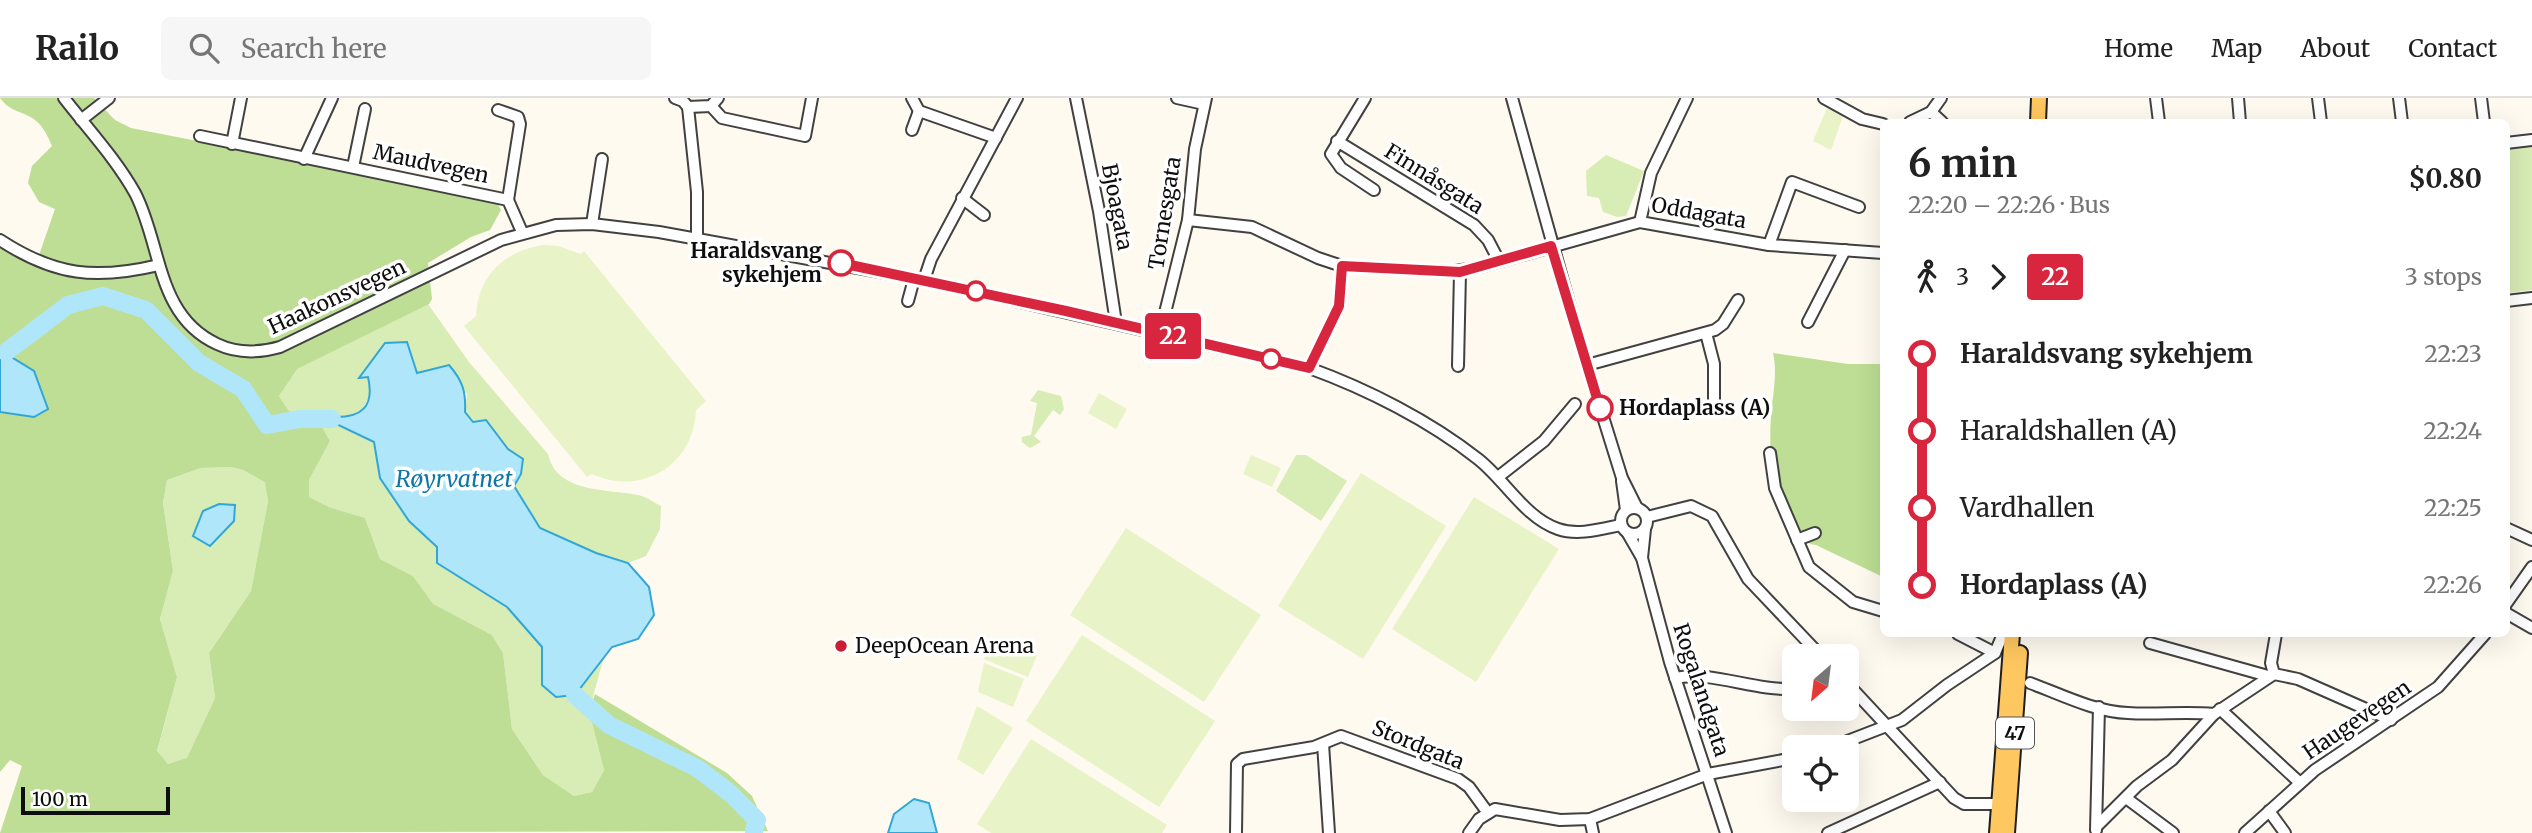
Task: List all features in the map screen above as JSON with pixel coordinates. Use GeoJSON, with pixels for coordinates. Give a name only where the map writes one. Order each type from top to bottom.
{"type":"FeatureCollection","features":[{"type":"Feature","properties":{"kind":"main road"},"geometry":{"type":"LineString","coordinates":[[2038,119],[2039,98]]}},
{"type":"Feature","properties":{"kind":"main road"},"geometry":{"type":"LineString","coordinates":[[2045,119],[2046,98]]}},
{"type":"Feature","properties":{"kind":"main road","name":"47"},"geometry":{"type":"LineString","coordinates":[[1997,833],[2012,637]]}},
{"type":"Feature","properties":{"kind":"main road","name":"47"},"geometry":{"type":"LineString","coordinates":[[2007,833],[2021,637]]}},
{"type":"Feature","properties":{"kind":"street","name":"Haakonsvegen"},"geometry":{"type":"LineString","coordinates":[[64,98],[135,195],[178,313],[191,328],[223,347],[241,351],[269,350],[522,232],[556,225],[592,224],[697,238],[919,279],[1309,368],[1428,425],[1467,450],[1498,477],[1537,518],[1561,531],[1624,529],[1637,534],[1646,523],[1691,506],[1712,516],[1748,579],[1810,644]]}},
{"type":"Feature","properties":{"kind":"street"},"geometry":{"type":"LineString","coordinates":[[81,120],[109,98]]}},
{"type":"Feature","properties":{"kind":"street"},"geometry":{"type":"LineString","coordinates":[[232,144],[241,98]]}},
{"type":"Feature","properties":{"kind":"street"},"geometry":{"type":"LineString","coordinates":[[304,159],[332,98]]}},
{"type":"Feature","properties":{"kind":"street"},"geometry":{"type":"LineString","coordinates":[[675,98],[688,107],[696,192],[697,238]]}},
{"type":"Feature","properties":{"kind":"street"},"geometry":{"type":"LineString","coordinates":[[688,107],[715,102],[722,118],[805,136],[813,98]]}},
{"type":"Feature","properties":{"kind":"street"},"geometry":{"type":"LineString","coordinates":[[912,98],[919,111],[996,138]]}},
{"type":"Feature","properties":{"kind":"street"},"geometry":{"type":"LineString","coordinates":[[908,300],[1017,98]]}},
{"type":"Feature","properties":{"kind":"street","name":"Bjoagata"},"geometry":{"type":"LineString","coordinates":[[1076,98],[1101,222],[1116,323]]}},
{"type":"Feature","properties":{"kind":"street"},"geometry":{"type":"LineString","coordinates":[[1177,98],[1205,101]]}},
{"type":"Feature","properties":{"kind":"street"},"geometry":{"type":"LineString","coordinates":[[1365,98],[1331,154],[1334,160],[1374,190]]}},
{"type":"Feature","properties":{"kind":"street"},"geometry":{"type":"LineString","coordinates":[[1512,98],[1551,246],[1622,478],[1632,509],[1646,523]]}},
{"type":"Feature","properties":{"kind":"street"},"geometry":{"type":"LineString","coordinates":[[1640,222],[1651,173],[1687,98]]}},
{"type":"Feature","properties":{"kind":"street"},"geometry":{"type":"LineString","coordinates":[[1825,98],[1862,119],[1880,123]]}},
{"type":"Feature","properties":{"kind":"street"},"geometry":{"type":"LineString","coordinates":[[1916,119],[1931,112],[1941,98]]}},
{"type":"Feature","properties":{"kind":"street"},"geometry":{"type":"LineString","coordinates":[[2156,98],[2159,119]]}},
{"type":"Feature","properties":{"kind":"street"},"geometry":{"type":"LineString","coordinates":[[2238,98],[2240,119]]}},
{"type":"Feature","properties":{"kind":"street"},"geometry":{"type":"LineString","coordinates":[[2318,98],[2321,119]]}},
{"type":"Feature","properties":{"kind":"street"},"geometry":{"type":"LineString","coordinates":[[2399,98],[2402,119]]}},
{"type":"Feature","properties":{"kind":"street"},"geometry":{"type":"LineString","coordinates":[[2481,98],[2484,119]]}},
{"type":"Feature","properties":{"kind":"street","name":"Tornesgata"},"geometry":{"type":"LineString","coordinates":[[1160,333],[1188,220],[1195,149],[1205,101]]}},
{"type":"Feature","properties":{"kind":"street","name":"Maudvegen"},"geometry":{"type":"LineString","coordinates":[[354,167],[365,109]]}},
{"type":"Feature","properties":{"kind":"street"},"geometry":{"type":"LineString","coordinates":[[498,110],[518,117],[520,124],[508,200]]}},
{"type":"Feature","properties":{"kind":"street"},"geometry":{"type":"LineString","coordinates":[[912,130],[919,111]]}},
{"type":"Feature","properties":{"kind":"street"},"geometry":{"type":"LineString","coordinates":[[1931,112],[1939,119]]}},
{"type":"Feature","properties":{"kind":"street","name":"Maudvegen"},"geometry":{"type":"LineString","coordinates":[[200,136],[508,200],[522,232]]}},
{"type":"Feature","properties":{"kind":"street"},"geometry":{"type":"LineString","coordinates":[[2510,143],[2532,140]]}},
{"type":"Feature","properties":{"kind":"street","name":"Finnåsgata"},"geometry":{"type":"LineString","coordinates":[[1337,141],[1474,225],[1488,240],[1499,261]]}},
{"type":"Feature","properties":{"kind":"street"},"geometry":{"type":"LineString","coordinates":[[592,224],[602,159]]}},
{"type":"Feature","properties":{"kind":"street"},"geometry":{"type":"LineString","coordinates":[[1769,245],[1792,181],[1859,207]]}},
{"type":"Feature","properties":{"kind":"street"},"geometry":{"type":"LineString","coordinates":[[962,198],[984,215]]}},
{"type":"Feature","properties":{"kind":"street","name":"Oddagata"},"geometry":{"type":"LineString","coordinates":[[1188,220],[1252,227],[1318,258],[1342,266],[1460,272],[1640,222],[1769,245],[1880,253]]}},
{"type":"Feature","properties":{"kind":"street"},"geometry":{"type":"LineString","coordinates":[[0,240],[38,262],[88,274],[113,274],[159,265]]}},
{"type":"Feature","properties":{"kind":"street"},"geometry":{"type":"LineString","coordinates":[[1808,322],[1845,250]]}},
{"type":"Feature","properties":{"kind":"street"},"geometry":{"type":"LineString","coordinates":[[1309,368],[1339,306],[1342,266]]}},
{"type":"Feature","properties":{"kind":"street"},"geometry":{"type":"LineString","coordinates":[[1458,366],[1457,297],[1460,272]]}},
{"type":"Feature","properties":{"kind":"street"},"geometry":{"type":"LineString","coordinates":[[2510,301],[2532,298]]}},
{"type":"Feature","properties":{"kind":"street"},"geometry":{"type":"LineString","coordinates":[[1587,365],[1706,333],[1723,324],[1738,300]]}},
{"type":"Feature","properties":{"kind":"street"},"geometry":{"type":"LineString","coordinates":[[1706,333],[1714,364],[1714,399]]}},
{"type":"Feature","properties":{"kind":"street"},"geometry":{"type":"LineString","coordinates":[[1498,477],[1544,441],[1575,404]]}},
{"type":"Feature","properties":{"kind":"street"},"geometry":{"type":"LineString","coordinates":[[1770,453],[1775,488],[1803,556],[1815,573],[1853,602],[1880,610]]}},
{"type":"Feature","properties":{"kind":"street"},"geometry":{"type":"LineString","coordinates":[[1624,529],[1632,509]]}},
{"type":"Feature","properties":{"kind":"street","name":"Rogalandgata"},"geometry":{"type":"LineString","coordinates":[[1642,558],[1646,523]]}},
{"type":"Feature","properties":{"kind":"street","name":"Rogalandgata"},"geometry":{"type":"LineString","coordinates":[[1624,529],[1642,558],[1675,678],[1726,833]]}},
{"type":"Feature","properties":{"kind":"street"},"geometry":{"type":"LineString","coordinates":[[2510,530],[2532,540]]}},
{"type":"Feature","properties":{"kind":"street"},"geometry":{"type":"LineString","coordinates":[[1797,540],[1815,534]]}},
{"type":"Feature","properties":{"kind":"street"},"geometry":{"type":"LineString","coordinates":[[2510,598],[2532,567]]}},
{"type":"Feature","properties":{"kind":"street"},"geometry":{"type":"LineString","coordinates":[[2510,615],[2532,628]]}},
{"type":"Feature","properties":{"kind":"street"},"geometry":{"type":"LineString","coordinates":[[1964,637],[1995,653]]}},
{"type":"Feature","properties":{"kind":"street"},"geometry":{"type":"LineString","coordinates":[[1859,737],[1890,726],[1995,653],[2002,637]]}},
{"type":"Feature","properties":{"kind":"street"},"geometry":{"type":"LineString","coordinates":[[2271,675],[2275,637]]}},
{"type":"Feature","properties":{"kind":"street","name":"Haugevegen"},"geometry":{"type":"LineString","coordinates":[[2245,833],[2300,782],[2438,687],[2480,637]]}},
{"type":"Feature","properties":{"kind":"street"},"geometry":{"type":"LineString","coordinates":[[2150,643],[2271,675],[2298,679],[2391,720]]}},
{"type":"Feature","properties":{"kind":"street"},"geometry":{"type":"LineString","coordinates":[[1675,678],[1693,675],[1740,685],[1782,688]]}},
{"type":"Feature","properties":{"kind":"street"},"geometry":{"type":"LineString","coordinates":[[2096,830],[2126,797],[2172,760],[2217,712],[2271,675]]}},
{"type":"Feature","properties":{"kind":"street"},"geometry":{"type":"LineString","coordinates":[[2030,683],[2099,707],[2127,713],[2217,712],[2300,782]]}},
{"type":"Feature","properties":{"kind":"street"},"geometry":{"type":"LineString","coordinates":[[1859,695],[1964,804],[1999,804]]}},
{"type":"Feature","properties":{"kind":"street"},"geometry":{"type":"LineString","coordinates":[[2096,830],[2099,707]]}},
{"type":"Feature","properties":{"kind":"street","name":"Stordgata"},"geometry":{"type":"LineString","coordinates":[[1236,833],[1237,764],[1243,759],[1323,744],[1341,736],[1458,779],[1469,787],[1488,813]]}},
{"type":"Feature","properties":{"kind":"street"},"geometry":{"type":"LineString","coordinates":[[1323,744],[1329,833]]}},
{"type":"Feature","properties":{"kind":"street"},"geometry":{"type":"LineString","coordinates":[[1469,833],[1488,813],[1506,809],[1559,820],[1590,819],[1708,774],[1782,760]]}},
{"type":"Feature","properties":{"kind":"street"},"geometry":{"type":"LineString","coordinates":[[1828,833],[1940,782]]}},
{"type":"Feature","properties":{"kind":"street"},"geometry":{"type":"LineString","coordinates":[[2126,797],[2173,833]]}},
{"type":"Feature","properties":{"kind":"street"},"geometry":{"type":"LineString","coordinates":[[2269,811],[2285,833]]}},
{"type":"Feature","properties":{"kind":"street"},"geometry":{"type":"LineString","coordinates":[[1590,819],[1593,833]]}},
{"type":"Feature","properties":{"kind":"green space"},"geometry":{"type":"Polygon","coordinates":[[[0,98],[94,98],[115,120],[131,128],[495,199],[501,210],[490,230],[471,237],[428,263],[432,299],[429,304],[297,369],[279,396],[289,411],[317,418],[330,441],[309,480],[309,497],[329,507],[365,518],[380,559],[413,576],[433,604],[492,635],[503,653],[512,729],[543,775],[574,796],[592,792],[604,770],[589,711],[595,694],[727,773],[752,796],[768,831],[0,833],[22,766],[10,760],[0,772],[0,412],[34,417],[6,352],[0,350],[0,248],[37,261],[55,209],[39,202],[28,183],[32,166],[52,146],[46,133],[33,118],[6,105],[0,98]],[[231,467],[201,468],[167,480],[163,503],[173,571],[160,619],[177,677],[157,751],[168,764],[187,758],[215,698],[209,653],[251,591],[268,501],[265,482],[231,467]]]}},
{"type":"Feature","properties":{"kind":"green space"},"geometry":{"type":"Polygon","coordinates":[[[1827,108],[1843,116],[1831,150],[1813,141],[1827,108]]]}},
{"type":"Feature","properties":{"kind":"green space"},"geometry":{"type":"Polygon","coordinates":[[[2532,146],[2532,290],[2510,293],[2510,149],[2532,146]]]}},
{"type":"Feature","properties":{"kind":"green space"},"geometry":{"type":"Polygon","coordinates":[[[1606,155],[1644,171],[1626,216],[1617,217],[1603,212],[1599,198],[1587,196],[1586,171],[1606,155]]]}},
{"type":"Feature","properties":{"kind":"green space"},"geometry":{"type":"Polygon","coordinates":[[[543,245],[558,246],[581,254],[584,251],[706,401],[696,410],[693,429],[686,446],[662,471],[629,481],[611,480],[592,474],[587,477],[464,326],[476,316],[482,289],[496,268],[516,253],[543,245]]]}},
{"type":"Feature","properties":{"kind":"green space"},"geometry":{"type":"Polygon","coordinates":[[[428,304],[469,362],[548,454],[553,467],[562,477],[586,487],[642,496],[661,506],[660,529],[646,556],[628,563],[596,553],[540,528],[514,486],[521,474],[523,459],[508,449],[486,420],[473,422],[465,412],[467,394],[440,370],[417,373],[407,342],[360,378],[368,377],[371,392],[360,414],[349,418],[333,417],[333,422],[374,443],[388,489],[403,513],[438,547],[437,563],[507,607],[542,647],[542,685],[575,695],[604,657],[589,711],[604,770],[592,792],[574,796],[543,775],[512,729],[503,653],[492,635],[432,604],[413,576],[380,559],[365,518],[329,507],[309,497],[309,480],[330,441],[317,418],[289,411],[279,396],[296,369],[428,304]]]}},
{"type":"Feature","properties":{"kind":"green space"},"geometry":{"type":"Polygon","coordinates":[[[1773,353],[1848,364],[1880,364],[1880,576],[1802,539],[1790,528],[1776,492],[1771,452],[1773,353]]]}},
{"type":"Feature","properties":{"kind":"green space"},"geometry":{"type":"Polygon","coordinates":[[[1038,390],[1061,396],[1064,409],[1060,415],[1053,410],[1034,436],[1041,442],[1030,448],[1022,442],[1022,437],[1031,435],[1037,403],[1030,401],[1038,390]]]}},
{"type":"Feature","properties":{"kind":"green space"},"geometry":{"type":"Polygon","coordinates":[[[1099,393],[1127,409],[1116,429],[1088,413],[1099,393]]]}},
{"type":"Feature","properties":{"kind":"green space"},"geometry":{"type":"Polygon","coordinates":[[[1251,455],[1281,468],[1272,487],[1243,474],[1251,455]]]}},
{"type":"Feature","properties":{"kind":"green space"},"geometry":{"type":"Polygon","coordinates":[[[1296,455],[1306,455],[1347,481],[1321,521],[1276,491],[1296,455]]]}},
{"type":"Feature","properties":{"kind":"green space"},"geometry":{"type":"Polygon","coordinates":[[[231,467],[266,482],[268,501],[251,591],[209,653],[215,698],[187,759],[168,764],[157,752],[177,677],[160,619],[173,571],[163,503],[167,480],[201,468],[231,467]]]}},
{"type":"Feature","properties":{"kind":"green space"},"geometry":{"type":"Polygon","coordinates":[[[1361,473],[1446,526],[1363,659],[1278,606],[1361,473]]]}},
{"type":"Feature","properties":{"kind":"green space"},"geometry":{"type":"Polygon","coordinates":[[[1474,497],[1559,549],[1476,682],[1392,629],[1474,497]]]}},
{"type":"Feature","properties":{"kind":"green space"},"geometry":{"type":"Polygon","coordinates":[[[1126,528],[1261,615],[1204,702],[1070,615],[1126,528]]]}},
{"type":"Feature","properties":{"kind":"green space"},"geometry":{"type":"Polygon","coordinates":[[[1082,635],[1215,721],[1159,807],[1026,721],[1082,635]]]}},
{"type":"Feature","properties":{"kind":"green space"},"geometry":{"type":"Polygon","coordinates":[[[993,637],[1037,655],[1028,677],[984,659],[993,637]]]}},
{"type":"Feature","properties":{"kind":"green space"},"geometry":{"type":"Polygon","coordinates":[[[984,663],[1024,679],[1013,707],[978,692],[984,663]]]}},
{"type":"Feature","properties":{"kind":"green space"},"geometry":{"type":"Polygon","coordinates":[[[977,706],[1013,728],[983,775],[957,759],[977,706]]]}},
{"type":"Feature","properties":{"kind":"green space"},"geometry":{"type":"Polygon","coordinates":[[[1031,739],[1167,825],[1162,833],[991,833],[977,824],[1031,739]]]}},
{"type":"Feature","properties":{"kind":"water","name":"Røyrvatnet"},"geometry":{"type":"Polygon","coordinates":[[[407,342],[417,373],[449,365],[463,387],[465,412],[473,422],[486,420],[508,449],[523,459],[521,474],[514,486],[540,528],[596,553],[628,563],[649,587],[654,615],[638,639],[612,647],[575,695],[556,697],[542,685],[542,647],[507,607],[437,563],[437,547],[409,521],[380,478],[374,442],[332,422],[333,417],[351,415],[364,409],[370,387],[368,377],[359,378],[385,343],[407,342]]]}},
{"type":"Feature","properties":{"kind":"water"},"geometry":{"type":"Polygon","coordinates":[[[0,350],[34,371],[48,409],[34,417],[0,412],[0,350]]]}},
{"type":"Feature","properties":{"kind":"water"},"geometry":{"type":"Polygon","coordinates":[[[219,504],[235,505],[234,521],[210,546],[193,536],[203,511],[219,504]]]}},
{"type":"Feature","properties":{"kind":"water"},"geometry":{"type":"Polygon","coordinates":[[[914,799],[929,803],[937,833],[888,833],[894,814],[914,799]]]}},
{"type":"Feature","properties":{"kind":"waterway"},"geometry":{"type":"LineString","coordinates":[[6,352],[68,305],[103,296],[146,310],[199,363],[243,389],[267,425],[300,419],[332,419]]}},
{"type":"Feature","properties":{"kind":"waterway"},"geometry":{"type":"LineString","coordinates":[[575,695],[609,725],[697,768],[730,793],[757,820],[754,831]]}},
{"type":"Feature","properties":{"kind":"bus line","name":"22"},"geometry":{"type":"LineString","coordinates":[[841,263],[1066,311],[1309,368],[1339,306],[1342,266],[1460,272],[1551,246],[1600,408]]}},
{"type":"Feature","properties":{"kind":"place","name":"Haraldsvang sykehjem"},"geometry":{"type":"Point","coordinates":[841,263]}},
{"type":"Feature","properties":{"kind":"place","name":"Hordaplass (A)"},"geometry":{"type":"Point","coordinates":[1600,408]}},
{"type":"Feature","properties":{"kind":"place","name":"DeepOcean Arena"},"geometry":{"type":"Point","coordinates":[841,646]}}]}
